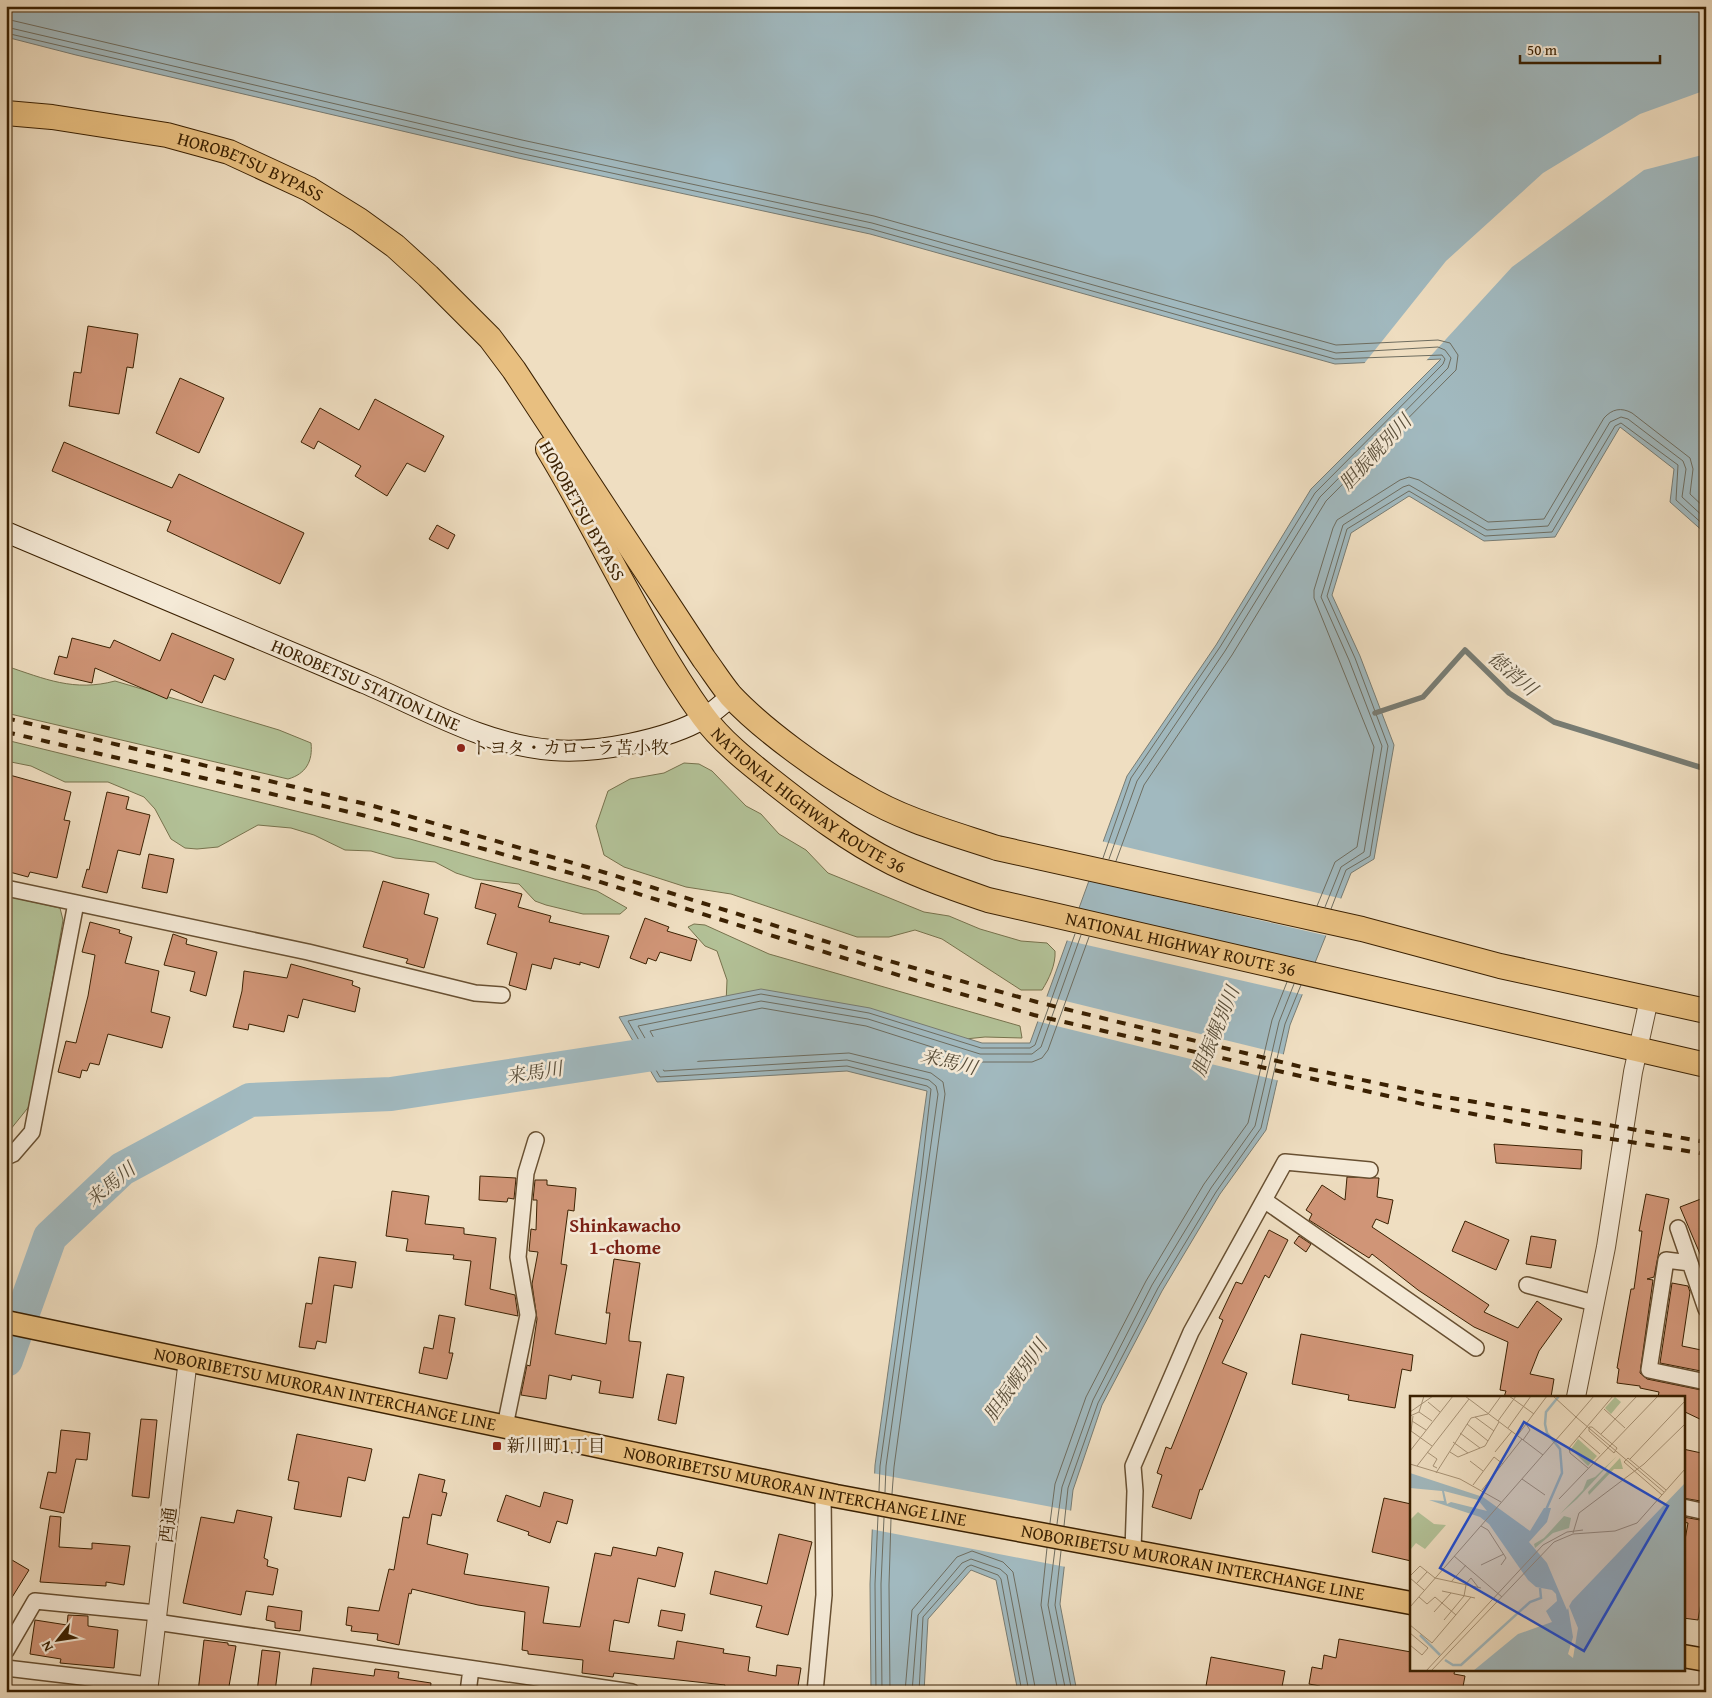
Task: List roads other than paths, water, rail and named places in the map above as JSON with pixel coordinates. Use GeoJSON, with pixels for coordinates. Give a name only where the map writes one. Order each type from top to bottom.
{"type":"FeatureCollection","features":[{"type":"Feature","properties":{"kind":"highway","name":"HOROBETSU BYPASS"},"geometry":{"type":"LineString","coordinates":[[6,113],[52,117],[168,135],[229,152],[309,189],[359,220],[395,246],[490,338],[514,370],[704,659],[732,696]]}},
{"type":"Feature","properties":{"kind":"highway","name":"HOROBETSU BYPASS"},"geometry":{"type":"LineString","coordinates":[[456,306],[555,461],[622,582],[704,718]]}},
{"type":"Feature","properties":{"kind":"highway","name":"NATIONAL HIGHWAY ROUTE 36"},"geometry":{"type":"LineString","coordinates":[[732,696],[810,762],[863,796],[943,830],[997,848],[1362,929],[1500,966],[1706,1011]]}},
{"type":"Feature","properties":{"kind":"highway","name":"NATIONAL HIGHWAY ROUTE 36"},"geometry":{"type":"LineString","coordinates":[[704,718],[745,759],[848,838],[893,862],[935,881],[988,900],[1706,1065]]}},
{"type":"Feature","properties":{"kind":"main road","name":"HOROBETSU STATION LINE"},"geometry":{"type":"LineString","coordinates":[[6,532],[372,686],[468,730],[516,744],[552,750],[589,749],[641,742],[678,731],[704,718],[732,696]]}},
{"type":"Feature","properties":{"kind":"main road","name":"NOBORIBETSU MURORAN INTERCHANGE LINE"},"geometry":{"type":"LineString","coordinates":[[6,1322],[830,1494],[1410,1603]]}},
{"type":"Feature","properties":{"kind":"main road"},"geometry":{"type":"LineString","coordinates":[[1684,1656],[1706,1660]]}},
{"type":"Feature","properties":{"kind":"street"},"geometry":{"type":"LineString","coordinates":[[6,888],[308,952],[475,993],[502,996]]}},
{"type":"Feature","properties":{"kind":"street"},"geometry":{"type":"LineString","coordinates":[[6,1157],[13,1154],[32,1132],[76,903]]}},
{"type":"Feature","properties":{"kind":"street"},"geometry":{"type":"LineString","coordinates":[[1576,1396],[1606,1247],[1638,1049],[1649,998]]}},
{"type":"Feature","properties":{"kind":"street"},"geometry":{"type":"LineString","coordinates":[[505,1426],[528,1316],[518,1257],[526,1173],[536,1140]]}},
{"type":"Feature","properties":{"kind":"street"},"geometry":{"type":"LineString","coordinates":[[1133,1550],[1135,1491],[1133,1466],[1191,1332],[1285,1162],[1370,1170]]}},
{"type":"Feature","properties":{"kind":"street"},"geometry":{"type":"LineString","coordinates":[[1264,1200],[1476,1348]]}},
{"type":"Feature","properties":{"kind":"street"},"geometry":{"type":"LineString","coordinates":[[1678,1228],[1706,1309]]}},
{"type":"Feature","properties":{"kind":"street"},"geometry":{"type":"LineString","coordinates":[[1690,1263],[1666,1260],[1649,1370],[1706,1382]]}},
{"type":"Feature","properties":{"kind":"street"},"geometry":{"type":"LineString","coordinates":[[1527,1285],[1594,1303]]}},
{"type":"Feature","properties":{"kind":"street","name":"西通"},"geometry":{"type":"LineString","coordinates":[[149,1688],[188,1359]]}},
{"type":"Feature","properties":{"kind":"street"},"geometry":{"type":"LineString","coordinates":[[815,1692],[824,1595],[830,1494]]}},
{"type":"Feature","properties":{"kind":"street"},"geometry":{"type":"LineString","coordinates":[[1684,1507],[1706,1512]]}},
{"type":"Feature","properties":{"kind":"street"},"geometry":{"type":"LineString","coordinates":[[6,1652],[35,1601],[157,1618],[471,1669],[632,1692]]}},
{"type":"Feature","properties":{"kind":"street"},"geometry":{"type":"LineString","coordinates":[[6,1668],[149,1688]]}},
{"type":"Feature","properties":{"kind":"street"},"geometry":{"type":"LineString","coordinates":[[468,1692],[471,1669]]}},
{"type":"Feature","properties":{"kind":"water","name":"胆振幌別川"},"geometry":{"type":"Polygon","coordinates":[[[6,6],[1706,6],[1706,534],[1670,502],[1674,469],[1620,427],[1555,537],[1484,541],[1409,496],[1351,533],[1332,595],[1360,656],[1394,745],[1374,859],[1351,873],[1290,1025],[1266,1130],[1220,1194],[1162,1291],[1102,1405],[1073,1490],[1060,1604],[1077,1692],[1018,1692],[996,1580],[971,1570],[928,1619],[924,1692],[871,1692],[870,1584],[875,1465],[927,1091],[847,1071],[657,1082],[619,1017],[761,989],[870,1008],[982,1043],[1030,1043],[1127,776],[1216,645],[1311,489],[1441,359],[1335,364],[870,234],[518,158],[76,55],[6,37],[6,6]]]}},
{"type":"Feature","properties":{"kind":"waterway","name":"徳消川"},"geometry":{"type":"LineString","coordinates":[[1375,713],[1423,697],[1465,650],[1509,693],[1554,722],[1706,769]]}},
{"type":"Feature","properties":{"kind":"waterway","name":"来馬川"},"geometry":{"type":"LineString","coordinates":[[6,1360],[50,1237],[122,1169],[250,1100],[391,1094],[686,1049]]}},
{"type":"Feature","properties":{"kind":"railway"},"geometry":{"type":"LineString","coordinates":[[6,718],[370,805],[587,867],[882,959],[1037,1002],[1310,1069],[1429,1094],[1706,1142]]}},
{"type":"Feature","properties":{"kind":"railway"},"geometry":{"type":"LineString","coordinates":[[6,732],[362,815],[581,876],[927,984],[1034,1015],[1427,1105],[1555,1130],[1706,1154]]}},
{"type":"Feature","properties":{"kind":"place","name":"トヨタ・カローラ苫小牧"},"geometry":{"type":"Point","coordinates":[461,748]}},
{"type":"Feature","properties":{"kind":"place","name":"新川町1丁目"},"geometry":{"type":"Point","coordinates":[497,1446]}},
{"type":"Feature","properties":{"kind":"district","name":"Shinkawacho 1-chome"},"geometry":{"type":"Point","coordinates":[625,1236]}}]}
